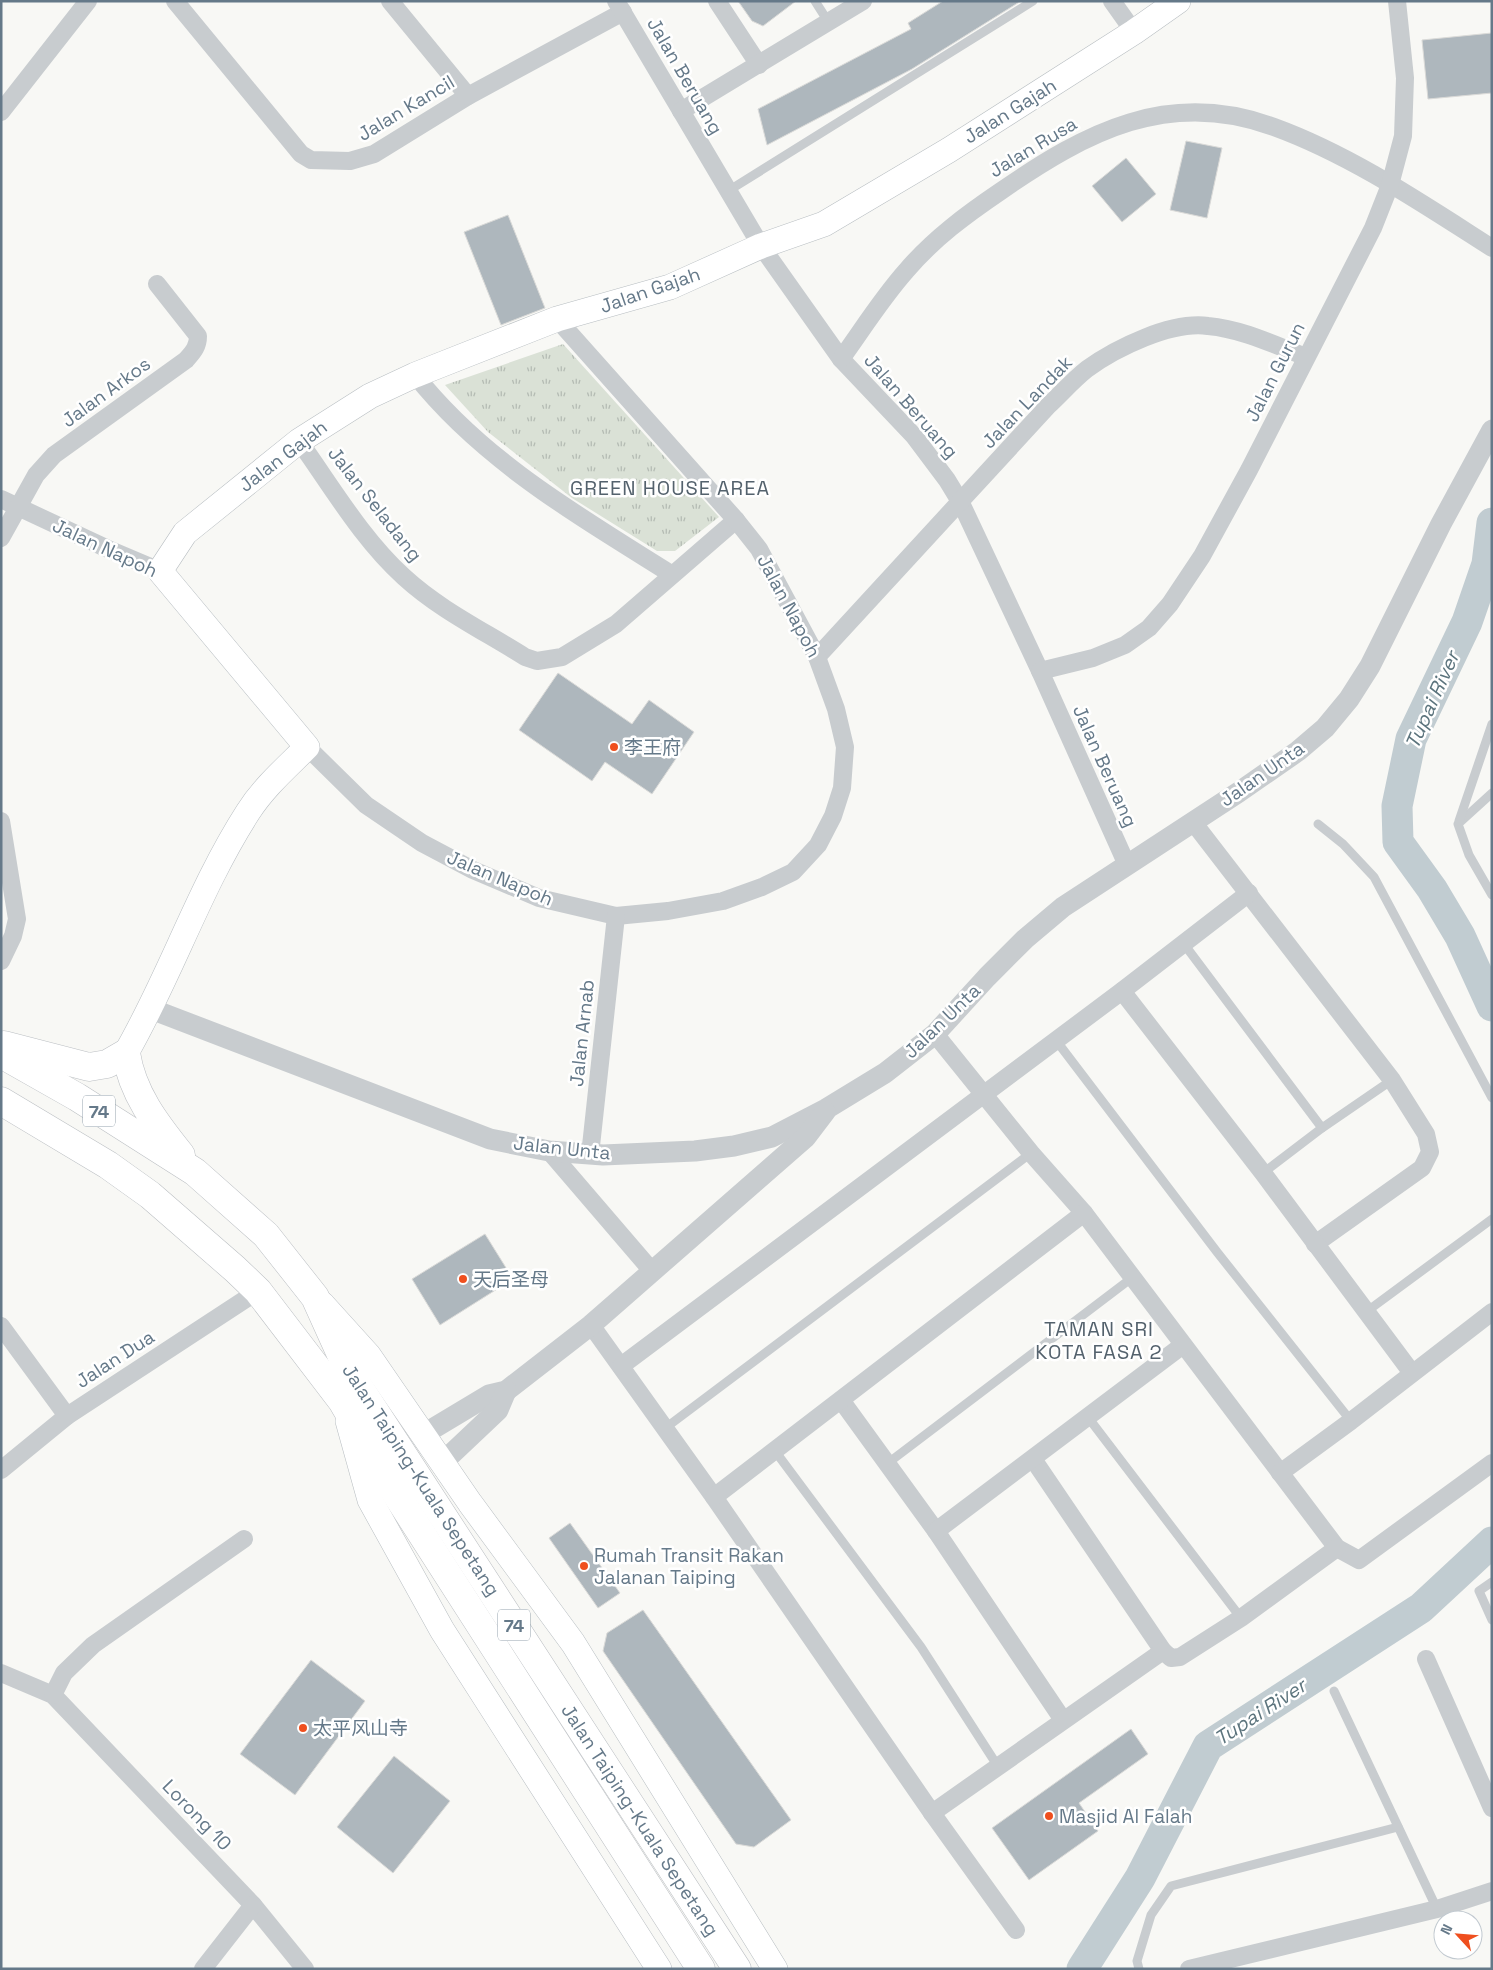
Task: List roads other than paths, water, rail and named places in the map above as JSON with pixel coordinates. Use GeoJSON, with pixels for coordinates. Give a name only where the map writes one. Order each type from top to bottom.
{"type":"FeatureCollection","features":[{"type":"Feature","properties":{"kind":"main road","name":"Jalan Gajah"},"geometry":{"type":"LineString","coordinates":[[160,570],[185,533],[299,441],[370,396],[415,375],[557,319],[670,287],[761,246],[824,224],[870,198],[1134,32],[1178,1]]}},
{"type":"Feature","properties":{"kind":"main road","name":"Jalan Napoh"},"geometry":{"type":"LineString","coordinates":[[160,570],[307,747]]}},
{"type":"Feature","properties":{"kind":"main road"},"geometry":{"type":"LineString","coordinates":[[1,1044],[89,1067],[107,1064],[126,1053],[151,1008],[206,891],[248,812],[272,782],[307,747]]}},
{"type":"Feature","properties":{"kind":"main road"},"geometry":{"type":"LineString","coordinates":[[126,1053],[128,1072],[135,1088],[164,1134],[195,1172]]}},
{"type":"Feature","properties":{"kind":"main road","name":"Jalan Taiping-Kuala Sepetang"},"geometry":{"type":"LineString","coordinates":[[1,1054],[77,1097],[195,1172],[266,1235],[315,1297],[348,1370],[729,1958]]}},
{"type":"Feature","properties":{"kind":"main road","name":"Jalan Taiping-Kuala Sepetang"},"geometry":{"type":"LineString","coordinates":[[1,1101],[108,1165],[150,1195],[236,1269],[258,1291],[342,1401],[404,1506],[699,1966]]}},
{"type":"Feature","properties":{"kind":"main road"},"geometry":{"type":"LineString","coordinates":[[150,1195],[140,1172],[140,1158],[150,1150],[161,1150]]}},
{"type":"Feature","properties":{"kind":"main road"},"geometry":{"type":"LineString","coordinates":[[315,1297],[369,1356],[573,1644],[775,1969]]}},
{"type":"Feature","properties":{"kind":"main road"},"geometry":{"type":"LineString","coordinates":[[342,1401],[370,1500],[442,1630],[659,1969]]}},
{"type":"Feature","properties":{"kind":"street"},"geometry":{"type":"LineString","coordinates":[[1,112],[88,1]]}},
{"type":"Feature","properties":{"kind":"street","name":"Jalan Kancil"},"geometry":{"type":"LineString","coordinates":[[175,1],[290,144],[311,160],[350,161],[374,154],[468,96],[620,7]]}},
{"type":"Feature","properties":{"kind":"street"},"geometry":{"type":"LineString","coordinates":[[390,1],[468,96]]}},
{"type":"Feature","properties":{"kind":"street"},"geometry":{"type":"LineString","coordinates":[[717,1],[759,64]]}},
{"type":"Feature","properties":{"kind":"street"},"geometry":{"type":"LineString","coordinates":[[681,111],[864,1]]}},
{"type":"Feature","properties":{"kind":"street"},"geometry":{"type":"LineString","coordinates":[[1112,1],[1134,32]]}},
{"type":"Feature","properties":{"kind":"street","name":"Jalan Gurun"},"geometry":{"type":"LineString","coordinates":[[1040,671],[1093,658],[1125,645],[1149,628],[1170,604],[1202,556],[1373,228],[1390,185],[1403,136],[1404,117],[1405,78],[1397,1]]}},
{"type":"Feature","properties":{"kind":"street","name":"Jalan Beruang"},"geometry":{"type":"LineString","coordinates":[[620,7],[761,246],[841,359],[914,436],[947,480],[961,503],[1040,671],[1126,865]]}},
{"type":"Feature","properties":{"kind":"street","name":"Jalan Rusa"},"geometry":{"type":"LineString","coordinates":[[841,359],[906,271],[957,221],[1027,173],[1082,139],[1139,118],[1180,111],[1224,114],[1273,126],[1323,149],[1390,185],[1492,248]]}},
{"type":"Feature","properties":{"kind":"street","name":"Jalan Arkos"},"geometry":{"type":"LineString","coordinates":[[1,538],[36,475],[54,455],[186,360],[194,351],[198,344],[198,336],[157,284]]}},
{"type":"Feature","properties":{"kind":"street","name":"Jalan Napoh"},"geometry":{"type":"LineString","coordinates":[[307,747],[366,805],[422,843],[473,870],[539,898],[616,916],[668,911],[723,901],[762,887],[793,872],[818,845],[833,816],[842,788],[845,748],[836,709],[817,657],[759,549],[736,520],[557,319]]}},
{"type":"Feature","properties":{"kind":"street","name":"Jalan Landak"},"geometry":{"type":"LineString","coordinates":[[817,657],[961,503],[1048,406],[1086,370],[1113,353],[1152,336],[1184,326],[1207,326],[1246,334],[1306,357]]}},
{"type":"Feature","properties":{"kind":"street"},"geometry":{"type":"LineString","coordinates":[[415,375],[429,393],[486,449],[574,512],[671,574]]}},
{"type":"Feature","properties":{"kind":"street","name":"Jalan Unta"},"geometry":{"type":"LineString","coordinates":[[151,1008],[490,1139],[549,1151],[590,1155],[694,1151],[734,1146],[772,1137],[826,1109],[885,1073],[934,1034],[1025,939],[1063,907],[1193,822],[1298,750],[1324,728],[1349,699],[1370,666],[1441,524],[1492,430]]}},
{"type":"Feature","properties":{"kind":"street","name":"Jalan Seladang"},"geometry":{"type":"LineString","coordinates":[[299,441],[362,530],[384,558],[405,578],[454,616],[525,657],[537,660],[550,660],[572,653],[616,624],[671,574],[736,520]]}},
{"type":"Feature","properties":{"kind":"street","name":"Jalan Napoh"},"geometry":{"type":"LineString","coordinates":[[1,499],[108,549],[160,570]]}},
{"type":"Feature","properties":{"kind":"street"},"geometry":{"type":"LineString","coordinates":[[1,821],[17,919],[13,936],[1,960]]}},
{"type":"Feature","properties":{"kind":"street"},"geometry":{"type":"LineString","coordinates":[[1193,822],[1249,892],[1392,1080],[1426,1134],[1430,1152],[1422,1168],[1315,1244]]}},
{"type":"Feature","properties":{"kind":"street"},"geometry":{"type":"LineString","coordinates":[[621,1366],[1055,1039],[1122,991],[1249,892]]}},
{"type":"Feature","properties":{"kind":"street","name":"Jalan Arnab"},"geometry":{"type":"LineString","coordinates":[[590,1155],[616,916]]}},
{"type":"Feature","properties":{"kind":"street"},"geometry":{"type":"LineString","coordinates":[[1122,991],[1263,1173],[1412,1373]]}},
{"type":"Feature","properties":{"kind":"street"},"geometry":{"type":"LineString","coordinates":[[934,1034],[1031,1153],[1084,1213],[1337,1548],[1359,1560],[1492,1463]]}},
{"type":"Feature","properties":{"kind":"street"},"geometry":{"type":"LineString","coordinates":[[424,1434],[490,1394],[506,1391],[590,1326],[806,1137],[826,1109]]}},
{"type":"Feature","properties":{"kind":"street"},"geometry":{"type":"LineString","coordinates":[[742,1192],[772,1137]]}},
{"type":"Feature","properties":{"kind":"street"},"geometry":{"type":"LineString","coordinates":[[549,1151],[652,1271]]}},
{"type":"Feature","properties":{"kind":"street"},"geometry":{"type":"LineString","coordinates":[[714,1498],[1084,1213]]}},
{"type":"Feature","properties":{"kind":"street","name":"Jalan Dua"},"geometry":{"type":"LineString","coordinates":[[1,1470],[67,1416],[258,1291]]}},
{"type":"Feature","properties":{"kind":"street"},"geometry":{"type":"LineString","coordinates":[[1280,1473],[1351,1421],[1492,1312]]}},
{"type":"Feature","properties":{"kind":"street"},"geometry":{"type":"LineString","coordinates":[[1,1326],[67,1416]]}},
{"type":"Feature","properties":{"kind":"street"},"geometry":{"type":"LineString","coordinates":[[590,1326],[621,1366],[1016,1930]]}},
{"type":"Feature","properties":{"kind":"street"},"geometry":{"type":"LineString","coordinates":[[936,1531],[1183,1345]]}},
{"type":"Feature","properties":{"kind":"street"},"geometry":{"type":"LineString","coordinates":[[443,1462],[498,1410],[506,1391]]}},
{"type":"Feature","properties":{"kind":"street"},"geometry":{"type":"LineString","coordinates":[[842,1400],[936,1531],[1063,1720]]}},
{"type":"Feature","properties":{"kind":"street"},"geometry":{"type":"LineString","coordinates":[[1033,1458],[1163,1651],[1170,1658],[1180,1658],[1241,1618],[1337,1548]]}},
{"type":"Feature","properties":{"kind":"street"},"geometry":{"type":"LineString","coordinates":[[53,1696],[64,1673],[93,1645],[244,1539]]}},
{"type":"Feature","properties":{"kind":"street"},"geometry":{"type":"LineString","coordinates":[[932,1812],[1163,1651]]}},
{"type":"Feature","properties":{"kind":"street"},"geometry":{"type":"LineString","coordinates":[[1426,1659],[1492,1808]]}},
{"type":"Feature","properties":{"kind":"street","name":"Lorong 10"},"geometry":{"type":"LineString","coordinates":[[1,1673],[53,1696],[253,1905],[305,1969]]}},
{"type":"Feature","properties":{"kind":"street"},"geometry":{"type":"LineString","coordinates":[[1189,1969],[1438,1909],[1492,1891]]}},
{"type":"Feature","properties":{"kind":"street"},"geometry":{"type":"LineString","coordinates":[[203,1969],[253,1905]]}},
{"type":"Feature","properties":{"kind":"lane"},"geometry":{"type":"LineString","coordinates":[[815,1],[829,23]]}},
{"type":"Feature","properties":{"kind":"lane"},"geometry":{"type":"LineString","coordinates":[[728,191],[1033,1]]}},
{"type":"Feature","properties":{"kind":"lane"},"geometry":{"type":"LineString","coordinates":[[1492,724],[1458,824],[1469,856],[1492,895]]}},
{"type":"Feature","properties":{"kind":"lane"},"geometry":{"type":"LineString","coordinates":[[1458,824],[1492,793]]}},
{"type":"Feature","properties":{"kind":"lane"},"geometry":{"type":"LineString","coordinates":[[1318,824],[1343,844],[1374,876],[1492,1098]]}},
{"type":"Feature","properties":{"kind":"lane"},"geometry":{"type":"LineString","coordinates":[[1184,944],[1322,1128]]}},
{"type":"Feature","properties":{"kind":"lane"},"geometry":{"type":"LineString","coordinates":[[1055,1039],[1217,1252],[1351,1421]]}},
{"type":"Feature","properties":{"kind":"lane"},"geometry":{"type":"LineString","coordinates":[[1263,1173],[1322,1128],[1392,1080]]}},
{"type":"Feature","properties":{"kind":"lane"},"geometry":{"type":"LineString","coordinates":[[664,1429],[1031,1153]]}},
{"type":"Feature","properties":{"kind":"lane"},"geometry":{"type":"LineString","coordinates":[[1366,1312],[1492,1219]]}},
{"type":"Feature","properties":{"kind":"lane"},"geometry":{"type":"LineString","coordinates":[[888,1463],[1133,1276]]}},
{"type":"Feature","properties":{"kind":"lane"},"geometry":{"type":"LineString","coordinates":[[1087,1416],[1241,1618]]}},
{"type":"Feature","properties":{"kind":"lane"},"geometry":{"type":"LineString","coordinates":[[775,1451],[922,1647],[997,1766]]}},
{"type":"Feature","properties":{"kind":"lane"},"geometry":{"type":"LineString","coordinates":[[1492,1582],[1479,1591],[1492,1620]]}},
{"type":"Feature","properties":{"kind":"lane"},"geometry":{"type":"LineString","coordinates":[[1334,1690],[1438,1909]]}},
{"type":"Feature","properties":{"kind":"lane"},"geometry":{"type":"LineString","coordinates":[[1139,1969],[1137,1961],[1151,1915],[1172,1886],[1398,1828]]}},
{"type":"Feature","properties":{"kind":"waterway","name":"Tupai River"},"geometry":{"type":"LineString","coordinates":[[1492,523],[1487,564],[1467,622],[1411,739],[1397,806],[1398,842],[1432,889],[1460,936],[1492,1006]]}},
{"type":"Feature","properties":{"kind":"waterway","name":"Tupai River"},"geometry":{"type":"LineString","coordinates":[[1082,1969],[1140,1878],[1208,1746],[1421,1608],[1492,1542]]}},
{"type":"Feature","properties":{"kind":"place","name":"李王府"},"geometry":{"type":"Point","coordinates":[614,747]}},
{"type":"Feature","properties":{"kind":"place","name":"天后圣母"},"geometry":{"type":"Point","coordinates":[463,1279]}},
{"type":"Feature","properties":{"kind":"place","name":"Rumah Transit Rakan Jalanan Taiping"},"geometry":{"type":"Point","coordinates":[584,1566]}},
{"type":"Feature","properties":{"kind":"place","name":"太平风山寺"},"geometry":{"type":"Point","coordinates":[303,1728]}},
{"type":"Feature","properties":{"kind":"place","name":"Masjid Al Falah"},"geometry":{"type":"Point","coordinates":[1049,1816]}},
{"type":"Feature","properties":{"kind":"district","name":"GREEN HOUSE AREA"},"geometry":{"type":"Point","coordinates":[670,488]}},
{"type":"Feature","properties":{"kind":"district","name":"TAMAN SRI KOTA FASA 2"},"geometry":{"type":"Point","coordinates":[1099,1340]}}]}
